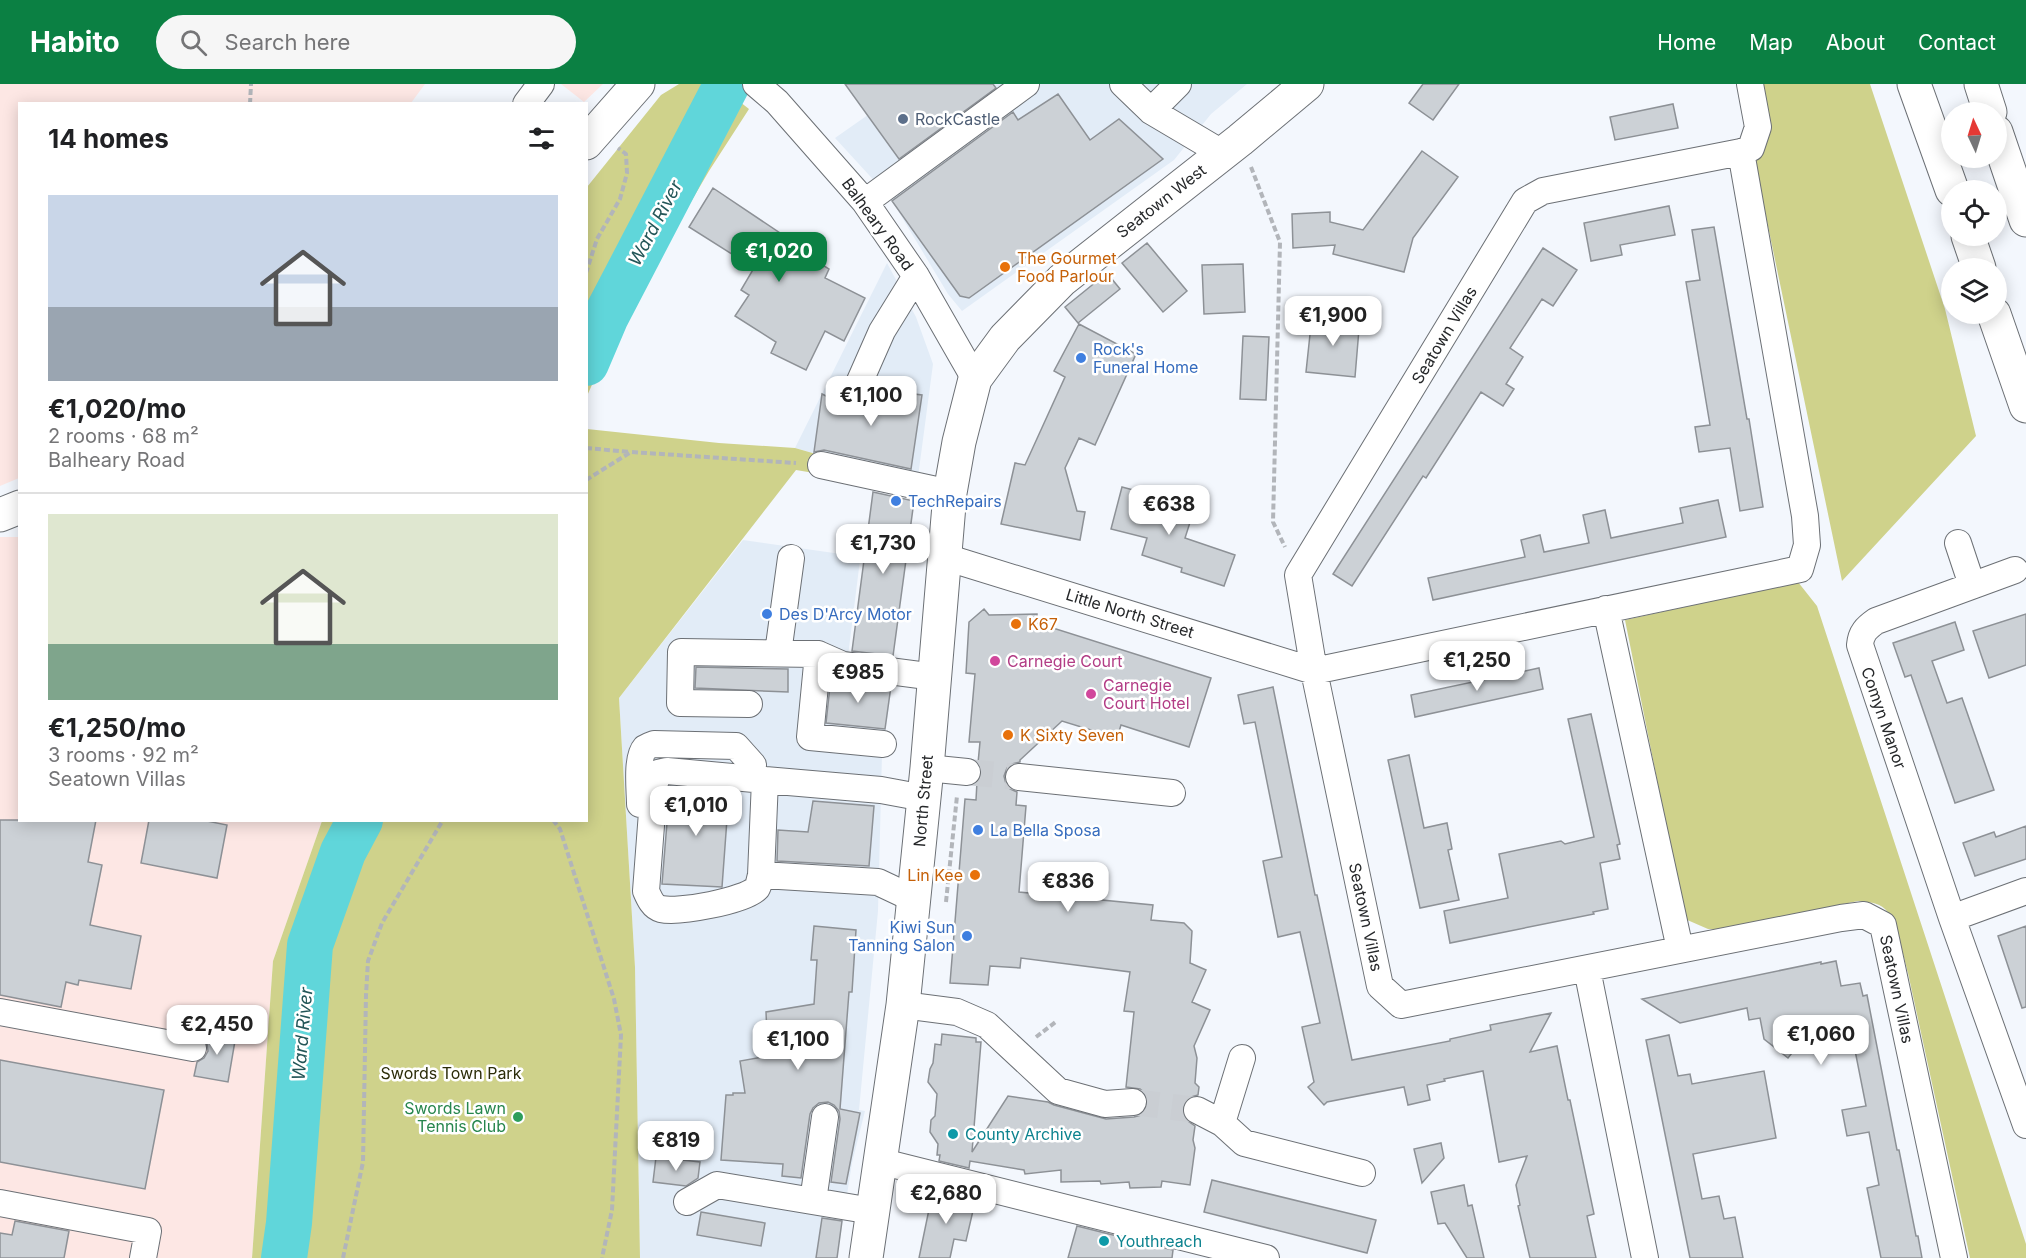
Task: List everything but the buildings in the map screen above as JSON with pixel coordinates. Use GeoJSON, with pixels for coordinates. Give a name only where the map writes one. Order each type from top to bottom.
{"type":"FeatureCollection","features":[{"type":"Feature","properties":{"kind":"main road"},"geometry":{"type":"LineString","coordinates":[[591,138],[638,84]]}},
{"type":"Feature","properties":{"kind":"main road","name":"Seatown West"},"geometry":{"type":"LineString","coordinates":[[975,379],[1005,338],[1062,280],[1307,84]]}},
{"type":"Feature","properties":{"kind":"main road"},"geometry":{"type":"LineString","coordinates":[[1914,84],[1948,180]]}},
{"type":"Feature","properties":{"kind":"main road"},"geometry":{"type":"LineString","coordinates":[[1981,84],[1987,102]]}},
{"type":"Feature","properties":{"kind":"main road"},"geometry":{"type":"LineString","coordinates":[[2007,164],[2026,220]]}},
{"type":"Feature","properties":{"kind":"main road"},"geometry":{"type":"LineString","coordinates":[[1997,324],[2026,406]]}},
{"type":"Feature","properties":{"kind":"main road","name":"North Street"},"geometry":{"type":"LineString","coordinates":[[866,1258],[903,1005],[950,493],[959,442],[975,379]]}},
{"type":"Feature","properties":{"kind":"main road"},"geometry":{"type":"LineString","coordinates":[[0,515],[18,508]]}},
{"type":"Feature","properties":{"kind":"street"},"geometry":{"type":"LineString","coordinates":[[527,102],[540,84]]}},
{"type":"Feature","properties":{"kind":"street"},"geometry":{"type":"LineString","coordinates":[[865,202],[1026,84]]}},
{"type":"Feature","properties":{"kind":"street"},"geometry":{"type":"LineString","coordinates":[[1123,84],[1151,111],[1231,147]]}},
{"type":"Feature","properties":{"kind":"street"},"geometry":{"type":"LineString","coordinates":[[1151,111],[1178,84]]}},
{"type":"Feature","properties":{"kind":"street"},"geometry":{"type":"LineString","coordinates":[[1314,671],[1800,568],[1807,544],[1803,505],[1741,152],[1751,148],[1758,127],[1750,84]]}},
{"type":"Feature","properties":{"kind":"street","name":"Balheary Road"},"geometry":{"type":"LineString","coordinates":[[757,85],[799,126],[865,202],[916,276],[975,379]]}},
{"type":"Feature","properties":{"kind":"street","name":"Seatown Villas"},"geometry":{"type":"LineString","coordinates":[[1741,152],[1543,191],[1525,201],[1298,575],[1314,671],[1380,986],[1401,1005],[1841,918],[1864,915],[1884,925],[1954,1258]]}},
{"type":"Feature","properties":{"kind":"street"},"geometry":{"type":"LineString","coordinates":[[856,390],[882,331],[916,276]]}},
{"type":"Feature","properties":{"kind":"street"},"geometry":{"type":"LineString","coordinates":[[821,465],[950,493]]}},
{"type":"Feature","properties":{"kind":"street"},"geometry":{"type":"LineString","coordinates":[[1958,543],[1972,585]]}},
{"type":"Feature","properties":{"kind":"street","name":"Little North Street"},"geometry":{"type":"LineString","coordinates":[[945,557],[1314,671]]}},
{"type":"Feature","properties":{"kind":"street"},"geometry":{"type":"LineString","coordinates":[[778,653],[792,558]]}},
{"type":"Feature","properties":{"kind":"street","name":"Comyn Manor"},"geometry":{"type":"LineString","coordinates":[[2015,570],[1876,621],[1861,635],[1860,645],[1952,918],[2026,1125]]}},
{"type":"Feature","properties":{"kind":"street"},"geometry":{"type":"LineString","coordinates":[[1606,609],[1680,949]]}},
{"type":"Feature","properties":{"kind":"street"},"geometry":{"type":"LineString","coordinates":[[749,704],[680,704],[681,652],[818,654],[843,665],[935,676]]}},
{"type":"Feature","properties":{"kind":"street"},"geometry":{"type":"LineString","coordinates":[[818,654],[810,737],[883,744]]}},
{"type":"Feature","properties":{"kind":"street"},"geometry":{"type":"LineString","coordinates":[[654,744],[736,746],[759,772],[761,875],[757,888],[742,897],[683,910],[659,909],[651,902],[646,891],[639,787],[640,767],[645,749],[654,744]]}},
{"type":"Feature","properties":{"kind":"street"},"geometry":{"type":"LineString","coordinates":[[646,891],[654,786],[658,772],[759,772],[880,790],[925,783],[964,772]]}},
{"type":"Feature","properties":{"kind":"street"},"geometry":{"type":"LineString","coordinates":[[1019,777],[1172,793]]}},
{"type":"Feature","properties":{"kind":"street"},"geometry":{"type":"LineString","coordinates":[[761,875],[878,882],[914,899]]}},
{"type":"Feature","properties":{"kind":"street"},"geometry":{"type":"LineString","coordinates":[[1952,918],[2026,891]]}},
{"type":"Feature","properties":{"kind":"street"},"geometry":{"type":"LineString","coordinates":[[1587,969],[1645,1258]]}},
{"type":"Feature","properties":{"kind":"street"},"geometry":{"type":"LineString","coordinates":[[903,1005],[957,1012],[987,1025],[1058,1091],[1105,1104],[1133,1102]]}},
{"type":"Feature","properties":{"kind":"street"},"geometry":{"type":"LineString","coordinates":[[0,1012],[194,1048]]}},
{"type":"Feature","properties":{"kind":"street"},"geometry":{"type":"LineString","coordinates":[[1222,1123],[1242,1058]]}},
{"type":"Feature","properties":{"kind":"street"},"geometry":{"type":"LineString","coordinates":[[1197,1110],[1222,1123],[1244,1143],[1362,1173]]}},
{"type":"Feature","properties":{"kind":"street"},"geometry":{"type":"LineString","coordinates":[[813,1201],[825,1117]]}},
{"type":"Feature","properties":{"kind":"street"},"geometry":{"type":"LineString","coordinates":[[879,1161],[1266,1258]]}},
{"type":"Feature","properties":{"kind":"street"},"geometry":{"type":"LineString","coordinates":[[687,1202],[717,1185],[872,1211]]}},
{"type":"Feature","properties":{"kind":"street"},"geometry":{"type":"LineString","coordinates":[[0,1203],[148,1231],[143,1258]]}},
{"type":"Feature","properties":{"kind":"path"},"geometry":{"type":"LineString","coordinates":[[250,102],[252,84]]}},
{"type":"Feature","properties":{"kind":"path"},"geometry":{"type":"LineString","coordinates":[[588,267],[597,239],[620,200],[627,173],[626,154],[591,138]]}},
{"type":"Feature","properties":{"kind":"path"},"geometry":{"type":"LineString","coordinates":[[1231,147],[1280,242],[1273,522],[1298,575]]}},
{"type":"Feature","properties":{"kind":"path"},"geometry":{"type":"LineString","coordinates":[[588,448],[821,465]]}},
{"type":"Feature","properties":{"kind":"path"},"geometry":{"type":"LineString","coordinates":[[588,479],[631,452]]}},
{"type":"Feature","properties":{"kind":"path"},"geometry":{"type":"LineString","coordinates":[[945,911],[964,772]]}},
{"type":"Feature","properties":{"kind":"path"},"geometry":{"type":"LineString","coordinates":[[343,1258],[363,1162],[368,961],[382,923],[442,822]]}},
{"type":"Feature","properties":{"kind":"path"},"geometry":{"type":"LineString","coordinates":[[554,822],[560,830],[614,999],[621,1035],[612,1210],[602,1258]]}},
{"type":"Feature","properties":{"kind":"path"},"geometry":{"type":"LineString","coordinates":[[1038,1045],[1033,1039],[1057,1021]]}},
{"type":"Feature","properties":{"kind":"shaded area"},"geometry":{"type":"Polygon","coordinates":[[[0,84],[425,84],[412,102],[18,102],[18,478],[0,486],[0,84]]]}},
{"type":"Feature","properties":{"kind":"shaded area"},"geometry":{"type":"Polygon","coordinates":[[[561,84],[603,84],[584,102],[561,84]]]}},
{"type":"Feature","properties":{"kind":"shaded area"},"geometry":{"type":"Polygon","coordinates":[[[912,84],[1247,84],[1211,114],[1174,160],[962,311],[948,294],[891,199],[835,138],[912,84]]]}},
{"type":"Feature","properties":{"kind":"shaded area"},"geometry":{"type":"Polygon","coordinates":[[[887,263],[916,317],[933,364],[918,477],[886,473],[795,448],[887,263]]]}},
{"type":"Feature","properties":{"kind":"shaded area"},"geometry":{"type":"Polygon","coordinates":[[[0,537],[18,537],[18,822],[322,822],[273,961],[252,1258],[0,1258],[0,537]]]}},
{"type":"Feature","properties":{"kind":"shaded area"},"geometry":{"type":"Polygon","coordinates":[[[743,540],[848,555],[848,558],[860,560],[848,656],[894,671],[882,754],[878,911],[859,1110],[865,1111],[852,1163],[837,1258],[640,1258],[635,967],[619,698],[743,540]]]}},
{"type":"Feature","properties":{"kind":"green space"},"geometry":{"type":"Polygon","coordinates":[[[679,84],[717,84],[749,109],[709,171],[617,328],[588,394],[588,186],[661,95],[679,84]]]}},
{"type":"Feature","properties":{"kind":"green space"},"geometry":{"type":"Polygon","coordinates":[[[1756,84],[1870,84],[1941,297],[1941,324],[1949,324],[1976,436],[1842,581],[1754,159],[1756,84]]]}},
{"type":"Feature","properties":{"kind":"green space","name":"Swords Town Park"},"geometry":{"type":"Polygon","coordinates":[[[588,429],[719,443],[795,448],[823,456],[820,474],[796,470],[619,698],[635,967],[640,1258],[252,1258],[273,961],[322,822],[588,822],[588,429]]]}},
{"type":"Feature","properties":{"kind":"green space"},"geometry":{"type":"Polygon","coordinates":[[[1798,582],[1817,606],[2026,1244],[2026,1258],[1970,1258],[1908,973],[1896,930],[1885,909],[1876,904],[1858,901],[1722,929],[1708,929],[1685,919],[1625,620],[1798,582]]]}},
{"type":"Feature","properties":{"kind":"waterway","name":"Ward River"},"geometry":{"type":"LineString","coordinates":[[588,358],[606,316],[727,84]]}},
{"type":"Feature","properties":{"kind":"waterway","name":"Ward River"},"geometry":{"type":"LineString","coordinates":[[284,1258],[289,1223],[310,945],[343,852],[359,822]]}},
{"type":"Feature","properties":{"kind":"tunnel"},"geometry":{"type":"LineString","coordinates":[[967,772],[1019,777]]}},
{"type":"Feature","properties":{"kind":"tunnel"},"geometry":{"type":"LineString","coordinates":[[1133,1102],[1197,1110]]}},
{"type":"Feature","properties":{"kind":"place","name":"RockCastle"},"geometry":{"type":"Point","coordinates":[903,119]}},
{"type":"Feature","properties":{"kind":"place","name":"The Gourmet Food Parlour"},"geometry":{"type":"Point","coordinates":[1005,267]}},
{"type":"Feature","properties":{"kind":"place","name":"Rock's Funeral Home"},"geometry":{"type":"Point","coordinates":[1081,358]}},
{"type":"Feature","properties":{"kind":"place","name":"TechRepairs"},"geometry":{"type":"Point","coordinates":[896,501]}},
{"type":"Feature","properties":{"kind":"place","name":"Des D'Arcy Motor"},"geometry":{"type":"Point","coordinates":[767,614]}},
{"type":"Feature","properties":{"kind":"place","name":"K67"},"geometry":{"type":"Point","coordinates":[1016,624]}},
{"type":"Feature","properties":{"kind":"place","name":"Carnegie Court"},"geometry":{"type":"Point","coordinates":[995,661]}},
{"type":"Feature","properties":{"kind":"place","name":"Carnegie Court Hotel"},"geometry":{"type":"Point","coordinates":[1091,694]}},
{"type":"Feature","properties":{"kind":"place","name":"K Sixty Seven"},"geometry":{"type":"Point","coordinates":[1008,735]}},
{"type":"Feature","properties":{"kind":"place","name":"La Bella Sposa"},"geometry":{"type":"Point","coordinates":[978,830]}},
{"type":"Feature","properties":{"kind":"place","name":"Lin Kee"},"geometry":{"type":"Point","coordinates":[975,875]}},
{"type":"Feature","properties":{"kind":"place","name":"Kiwi Sun Tanning Salon"},"geometry":{"type":"Point","coordinates":[967,936]}},
{"type":"Feature","properties":{"kind":"place","name":"Swords Lawn Tennis Club"},"geometry":{"type":"Point","coordinates":[518,1117]}},
{"type":"Feature","properties":{"kind":"place","name":"County Archive"},"geometry":{"type":"Point","coordinates":[953,1134]}},
{"type":"Feature","properties":{"kind":"place","name":"Youthreach"},"geometry":{"type":"Point","coordinates":[1104,1241]}}]}
